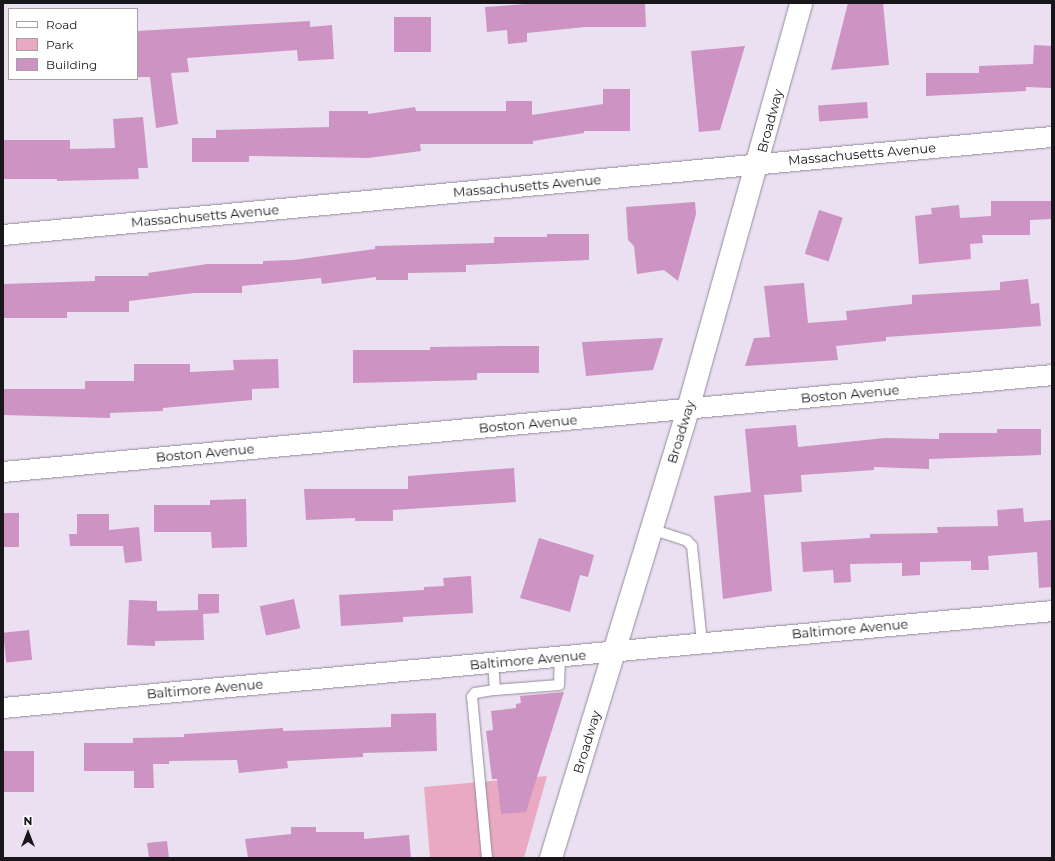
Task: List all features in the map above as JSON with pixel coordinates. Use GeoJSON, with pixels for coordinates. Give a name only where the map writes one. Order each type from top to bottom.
{"type":"FeatureCollection","features":[{"type":"Feature","properties":{"kind":"main road","name":"Broadway"},"geometry":{"type":"LineString","coordinates":[[551,858],[688,409],[758,164],[801,3]]}},
{"type":"Feature","properties":{"kind":"street","name":"Massachusetts Avenue"},"geometry":{"type":"LineString","coordinates":[[3,235],[1052,137]]}},
{"type":"Feature","properties":{"kind":"street","name":"Boston Avenue"},"geometry":{"type":"LineString","coordinates":[[3,472],[1052,375]]}},
{"type":"Feature","properties":{"kind":"street","name":"Baltimore Avenue"},"geometry":{"type":"LineString","coordinates":[[3,708],[1052,611]]}},
{"type":"Feature","properties":{"kind":"lane"},"geometry":{"type":"LineString","coordinates":[[651,530],[687,541],[692,546],[702,643]]}},
{"type":"Feature","properties":{"kind":"lane"},"geometry":{"type":"LineString","coordinates":[[487,858],[472,697],[475,692],[559,685],[560,656]]}},
{"type":"Feature","properties":{"kind":"lane"},"geometry":{"type":"LineString","coordinates":[[493,663],[495,690]]}},
{"type":"Feature","properties":{"kind":"green space"},"geometry":{"type":"Polygon","coordinates":[[[547,776],[524,858],[430,858],[424,787],[547,776]]]}},
{"type":"Feature","properties":{"kind":"building"},"geometry":{"type":"Polygon","coordinates":[[[541,3],[645,3],[646,27],[585,27],[527,33],[527,42],[508,44],[507,30],[487,32],[485,7],[541,3]]]}},
{"type":"Feature","properties":{"kind":"building"},"geometry":{"type":"Polygon","coordinates":[[[848,3],[883,3],[889,65],[831,70],[848,3]]]}},
{"type":"Feature","properties":{"kind":"building"},"geometry":{"type":"Polygon","coordinates":[[[394,17],[431,17],[431,52],[394,52],[394,17]]]}},
{"type":"Feature","properties":{"kind":"building"},"geometry":{"type":"Polygon","coordinates":[[[310,21],[310,27],[332,25],[334,59],[298,61],[297,50],[187,58],[189,72],[171,73],[178,124],[156,128],[150,77],[138,77],[138,31],[310,21]]]}},
{"type":"Feature","properties":{"kind":"building"},"geometry":{"type":"Polygon","coordinates":[[[1034,45],[1052,46],[1052,88],[1026,87],[1026,91],[926,96],[926,73],[979,73],[979,66],[1033,64],[1034,45]]]}},
{"type":"Feature","properties":{"kind":"building"},"geometry":{"type":"Polygon","coordinates":[[[745,46],[720,130],[699,132],[691,51],[745,46]]]}},
{"type":"Feature","properties":{"kind":"building"},"geometry":{"type":"Polygon","coordinates":[[[603,89],[630,89],[630,131],[584,131],[584,133],[533,141],[533,144],[420,144],[421,151],[368,158],[249,156],[249,162],[192,162],[192,138],[216,138],[216,130],[329,127],[329,111],[368,111],[368,114],[415,107],[416,111],[506,111],[506,101],[532,101],[532,115],[603,104],[603,89]]]}},
{"type":"Feature","properties":{"kind":"building"},"geometry":{"type":"Polygon","coordinates":[[[867,102],[868,118],[819,121],[818,105],[867,102]]]}},
{"type":"Feature","properties":{"kind":"building"},"geometry":{"type":"Polygon","coordinates":[[[143,117],[148,168],[138,168],[139,179],[57,181],[57,179],[3,179],[3,140],[70,140],[70,149],[115,148],[113,119],[143,117]]]}},
{"type":"Feature","properties":{"kind":"building"},"geometry":{"type":"Polygon","coordinates":[[[991,201],[1052,201],[1052,219],[1030,220],[1030,235],[982,235],[983,243],[970,244],[971,259],[919,264],[915,216],[932,214],[931,208],[959,205],[960,218],[991,216],[991,201]]]}},
{"type":"Feature","properties":{"kind":"building"},"geometry":{"type":"Polygon","coordinates":[[[695,202],[696,214],[678,281],[664,270],[637,274],[634,246],[628,240],[626,207],[695,202]]]}},
{"type":"Feature","properties":{"kind":"building"},"geometry":{"type":"Polygon","coordinates":[[[819,210],[843,218],[829,261],[805,254],[819,210]]]}},
{"type":"Feature","properties":{"kind":"building"},"geometry":{"type":"Polygon","coordinates":[[[547,234],[589,234],[589,260],[466,265],[466,272],[408,273],[408,280],[376,280],[376,277],[322,284],[321,278],[242,286],[242,293],[194,293],[129,301],[129,312],[67,312],[67,318],[3,318],[3,284],[95,281],[95,276],[149,276],[148,273],[207,264],[263,264],[263,261],[293,260],[375,249],[375,246],[494,243],[494,237],[547,237],[547,234]]]}},
{"type":"Feature","properties":{"kind":"building"},"geometry":{"type":"Polygon","coordinates":[[[1028,279],[1031,304],[1039,303],[1041,326],[886,337],[886,341],[836,346],[838,360],[745,366],[754,338],[770,337],[764,286],[804,283],[808,323],[847,320],[846,311],[912,304],[912,295],[1000,290],[1000,282],[1028,279]]]}},
{"type":"Feature","properties":{"kind":"building"},"geometry":{"type":"Polygon","coordinates":[[[663,338],[653,370],[586,376],[582,342],[663,338]]]}},
{"type":"Feature","properties":{"kind":"building"},"geometry":{"type":"Polygon","coordinates":[[[539,346],[539,373],[477,373],[477,380],[353,383],[353,350],[430,350],[430,347],[539,346]]]}},
{"type":"Feature","properties":{"kind":"building"},"geometry":{"type":"Polygon","coordinates":[[[278,359],[279,388],[252,389],[252,400],[163,408],[163,411],[110,413],[110,418],[3,415],[3,389],[85,389],[85,381],[134,381],[134,364],[190,364],[190,372],[234,370],[233,360],[278,359]]]}},
{"type":"Feature","properties":{"kind":"building"},"geometry":{"type":"Polygon","coordinates":[[[796,425],[798,447],[885,438],[939,439],[939,433],[997,433],[997,429],[1041,429],[1041,455],[929,459],[929,469],[874,467],[874,470],[801,475],[802,492],[764,495],[772,591],[723,599],[714,496],[751,492],[745,429],[796,425]]]}},
{"type":"Feature","properties":{"kind":"building"},"geometry":{"type":"Polygon","coordinates":[[[514,468],[516,502],[393,510],[393,521],[355,521],[355,518],[306,520],[304,489],[408,489],[408,476],[514,468]]]}},
{"type":"Feature","properties":{"kind":"building"},"geometry":{"type":"Polygon","coordinates":[[[246,499],[247,547],[212,548],[211,532],[154,532],[154,505],[210,505],[210,500],[246,499]]]}},
{"type":"Feature","properties":{"kind":"building"},"geometry":{"type":"Polygon","coordinates":[[[1023,508],[1024,522],[1051,520],[1052,587],[1039,588],[1037,552],[988,556],[989,570],[971,570],[971,561],[920,562],[920,575],[902,576],[902,563],[850,564],[851,582],[834,583],[833,570],[803,572],[801,542],[870,538],[870,534],[938,533],[937,527],[998,526],[997,510],[1023,508]]]}},
{"type":"Feature","properties":{"kind":"building"},"geometry":{"type":"Polygon","coordinates":[[[3,513],[19,513],[19,547],[3,547],[3,513]]]}},
{"type":"Feature","properties":{"kind":"building"},"geometry":{"type":"Polygon","coordinates":[[[77,514],[109,514],[109,530],[139,527],[142,561],[125,563],[123,546],[70,546],[69,534],[77,534],[77,514]]]}},
{"type":"Feature","properties":{"kind":"building"},"geometry":{"type":"Polygon","coordinates":[[[539,538],[594,555],[588,577],[580,575],[570,612],[520,598],[539,538]]]}},
{"type":"Feature","properties":{"kind":"building"},"geometry":{"type":"Polygon","coordinates":[[[471,576],[473,613],[403,617],[403,622],[341,626],[339,595],[424,590],[424,587],[444,586],[443,578],[471,576]]]}},
{"type":"Feature","properties":{"kind":"building"},"geometry":{"type":"Polygon","coordinates":[[[198,594],[219,594],[219,613],[203,614],[204,640],[155,641],[155,646],[127,645],[129,600],[157,601],[157,611],[198,610],[198,594]]]}},
{"type":"Feature","properties":{"kind":"building"},"geometry":{"type":"Polygon","coordinates":[[[294,599],[300,628],[266,636],[260,606],[294,599]]]}},
{"type":"Feature","properties":{"kind":"building"},"geometry":{"type":"Polygon","coordinates":[[[29,630],[32,660],[6,663],[3,633],[29,630]]]}},
{"type":"Feature","properties":{"kind":"building"},"geometry":{"type":"Polygon","coordinates":[[[564,692],[526,812],[501,814],[497,779],[492,779],[486,731],[493,730],[491,711],[516,708],[516,704],[521,703],[520,696],[564,692]]]}},
{"type":"Feature","properties":{"kind":"building"},"geometry":{"type":"Polygon","coordinates":[[[436,713],[437,751],[363,753],[363,757],[287,761],[288,768],[239,773],[237,760],[169,761],[169,764],[153,764],[154,788],[134,788],[134,771],[84,771],[84,743],[133,743],[133,738],[184,737],[184,734],[283,728],[283,731],[391,727],[391,714],[436,713]]]}},
{"type":"Feature","properties":{"kind":"building"},"geometry":{"type":"Polygon","coordinates":[[[3,751],[34,751],[34,792],[3,792],[3,751]]]}},
{"type":"Feature","properties":{"kind":"building"},"geometry":{"type":"Polygon","coordinates":[[[291,827],[316,827],[316,832],[364,832],[364,839],[409,835],[411,858],[248,858],[245,839],[291,834],[291,827]]]}},
{"type":"Feature","properties":{"kind":"building"},"geometry":{"type":"Polygon","coordinates":[[[167,841],[169,858],[149,858],[147,843],[167,841]]]}}]}
